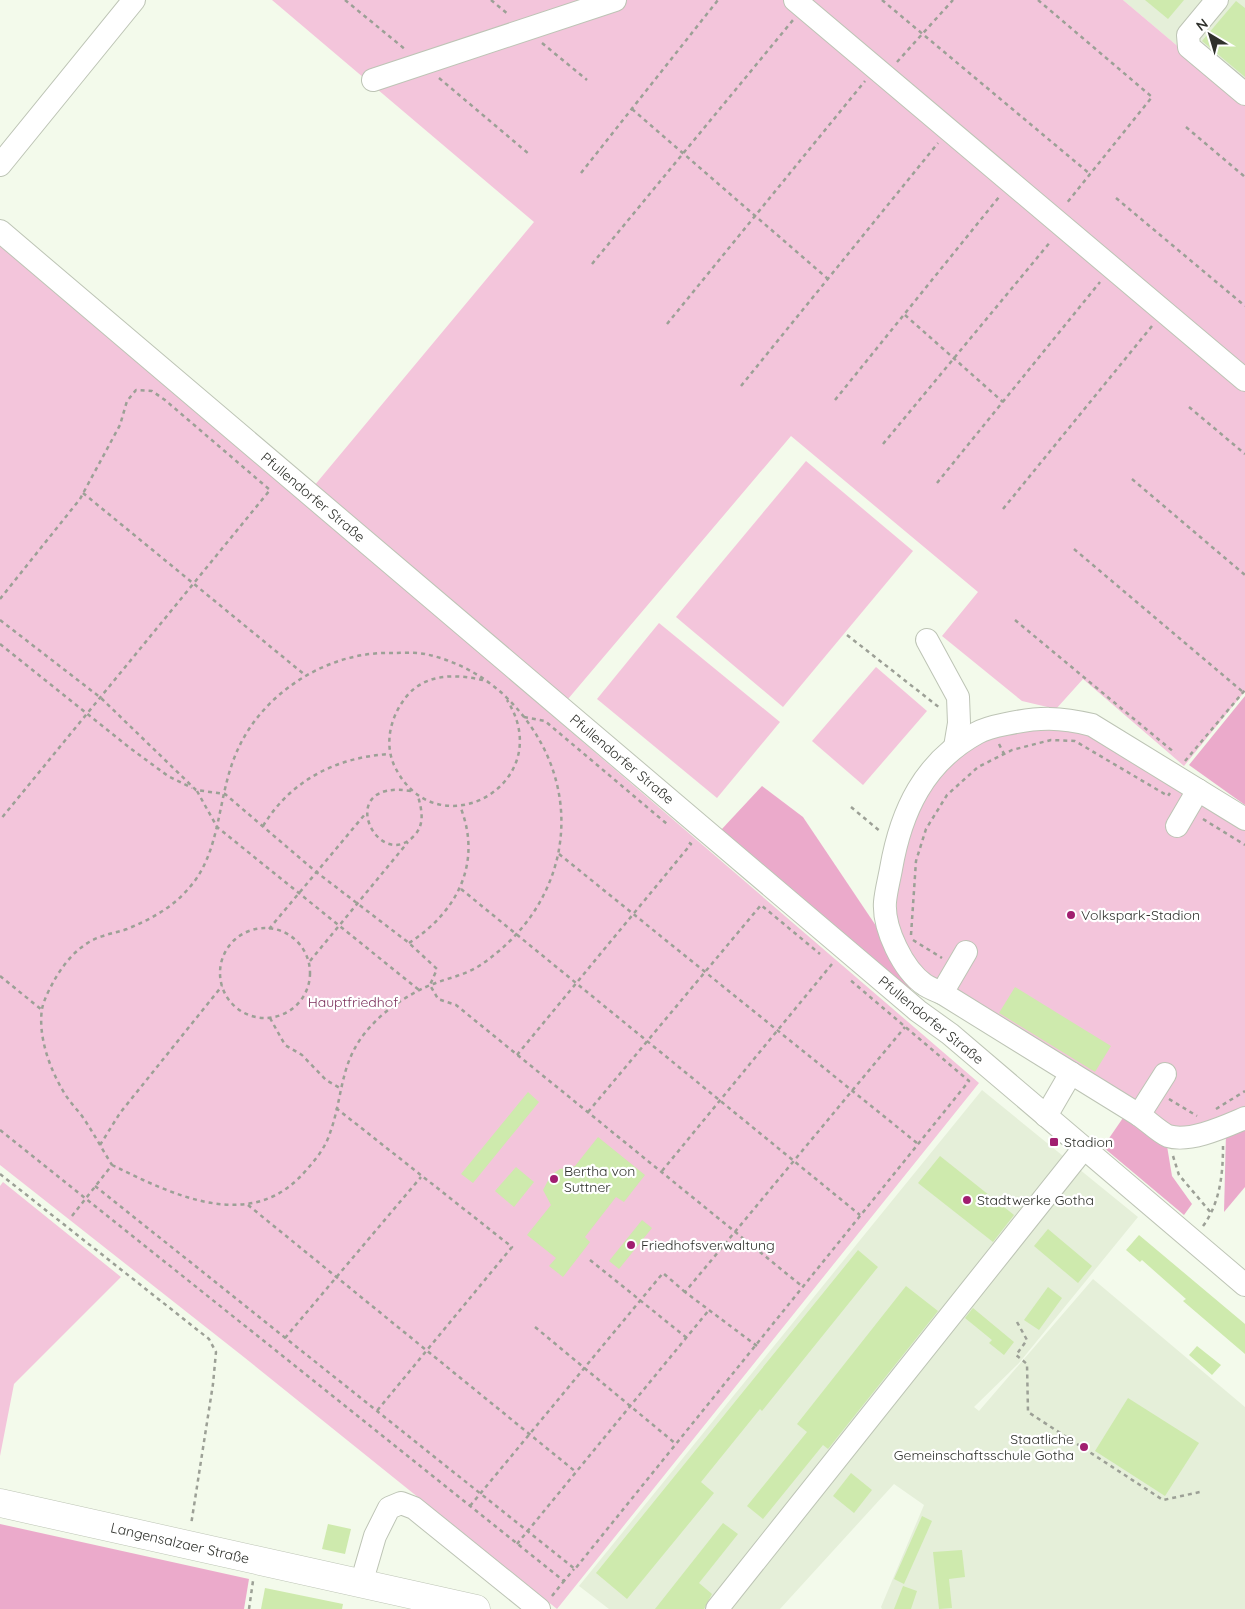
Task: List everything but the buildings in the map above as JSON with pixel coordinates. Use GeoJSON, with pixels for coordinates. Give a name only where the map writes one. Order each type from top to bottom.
{"type":"FeatureCollection","features":[{"type":"Feature","properties":{"kind":"main road","name":"Langensalzaer Straße"},"geometry":{"type":"LineString","coordinates":[[0,1503],[476,1609]]}},
{"type":"Feature","properties":{"kind":"street"},"geometry":{"type":"LineString","coordinates":[[0,164],[134,0]]}},
{"type":"Feature","properties":{"kind":"street"},"geometry":{"type":"LineString","coordinates":[[373,80],[615,0]]}},
{"type":"Feature","properties":{"kind":"street"},"geometry":{"type":"LineString","coordinates":[[1216,0],[1188,34],[1189,47],[1245,94]]}},
{"type":"Feature","properties":{"kind":"street"},"geometry":{"type":"LineString","coordinates":[[799,4],[1245,380]]}},
{"type":"Feature","properties":{"kind":"street","name":"Pfullendorfer Straße"},"geometry":{"type":"LineString","coordinates":[[0,231],[912,1019],[950,1034],[1245,1285]]}},
{"type":"Feature","properties":{"kind":"street"},"geometry":{"type":"LineString","coordinates":[[927,640],[958,696],[966,723],[955,747],[931,772],[918,790],[905,814],[895,844],[885,904],[886,922],[892,942],[906,963],[935,990],[1153,1125],[1191,1136],[1215,1120],[1245,1118]]}},
{"type":"Feature","properties":{"kind":"street"},"geometry":{"type":"LineString","coordinates":[[966,723],[1065,718],[1092,725],[1245,819]]}},
{"type":"Feature","properties":{"kind":"street"},"geometry":{"type":"LineString","coordinates":[[1177,826],[1198,790]]}},
{"type":"Feature","properties":{"kind":"street"},"geometry":{"type":"LineString","coordinates":[[935,990],[966,952]]}},
{"type":"Feature","properties":{"kind":"street"},"geometry":{"type":"LineString","coordinates":[[1046,1116],[1071,1073]]}},
{"type":"Feature","properties":{"kind":"street"},"geometry":{"type":"LineString","coordinates":[[1153,1125],[1165,1074]]}},
{"type":"Feature","properties":{"kind":"street"},"geometry":{"type":"LineString","coordinates":[[717,1609],[1084,1148]]}},
{"type":"Feature","properties":{"kind":"street"},"geometry":{"type":"LineString","coordinates":[[360,1584],[375,1536],[389,1508],[401,1503],[414,1508],[539,1609]]}},
{"type":"Feature","properties":{"kind":"path"},"geometry":{"type":"LineString","coordinates":[[581,173],[718,0]]}},
{"type":"Feature","properties":{"kind":"path"},"geometry":{"type":"LineString","coordinates":[[882,0],[1090,174]]}},
{"type":"Feature","properties":{"kind":"path"},"geometry":{"type":"LineString","coordinates":[[667,324],[756,216],[880,72],[923,34],[953,0]]}},
{"type":"Feature","properties":{"kind":"path"},"geometry":{"type":"LineString","coordinates":[[883,444],[954,359],[1059,222],[1090,174],[1152,97],[1038,0]]}},
{"type":"Feature","properties":{"kind":"path"},"geometry":{"type":"LineString","coordinates":[[592,264],[684,152],[799,4]]}},
{"type":"Feature","properties":{"kind":"path"},"geometry":{"type":"LineString","coordinates":[[632,109],[684,152],[828,279]]}},
{"type":"Feature","properties":{"kind":"path"},"geometry":{"type":"LineString","coordinates":[[1186,128],[1245,177]]}},
{"type":"Feature","properties":{"kind":"path"},"geometry":{"type":"LineString","coordinates":[[741,386],[949,130]]}},
{"type":"Feature","properties":{"kind":"path"},"geometry":{"type":"LineString","coordinates":[[835,400],[1011,183]]}},
{"type":"Feature","properties":{"kind":"path"},"geometry":{"type":"LineString","coordinates":[[1116,198],[1245,306]]}},
{"type":"Feature","properties":{"kind":"path"},"geometry":{"type":"LineString","coordinates":[[937,483],[1112,267]]}},
{"type":"Feature","properties":{"kind":"path"},"geometry":{"type":"LineString","coordinates":[[1003,509],[1164,312]]}},
{"type":"Feature","properties":{"kind":"path"},"geometry":{"type":"LineString","coordinates":[[904,314],[1003,402]]}},
{"type":"Feature","properties":{"kind":"path"},"geometry":{"type":"LineString","coordinates":[[0,598],[83,493],[120,426],[127,401],[136,390],[152,391],[165,400],[270,490],[0,820]]}},
{"type":"Feature","properties":{"kind":"path"},"geometry":{"type":"LineString","coordinates":[[1189,407],[1245,454]]}},
{"type":"Feature","properties":{"kind":"path"},"geometry":{"type":"LineString","coordinates":[[1132,479],[1245,575]]}},
{"type":"Feature","properties":{"kind":"path"},"geometry":{"type":"LineString","coordinates":[[83,493],[305,676]]}},
{"type":"Feature","properties":{"kind":"path"},"geometry":{"type":"LineString","coordinates":[[1015,620],[1186,762],[1244,691],[1074,549]]}},
{"type":"Feature","properties":{"kind":"path"},"geometry":{"type":"LineString","coordinates":[[0,620],[101,698],[196,790],[217,827],[420,990]]}},
{"type":"Feature","properties":{"kind":"path"},"geometry":{"type":"LineString","coordinates":[[847,636],[966,723]]}},
{"type":"Feature","properties":{"kind":"path"},"geometry":{"type":"LineString","coordinates":[[0,644],[168,776],[196,790],[224,794],[315,871],[409,943],[437,969],[430,985]]}},
{"type":"Feature","properties":{"kind":"path"},"geometry":{"type":"LineString","coordinates":[[375,652],[425,654],[469,669],[484,680],[503,694],[532,726],[549,758],[561,796],[559,854],[542,899],[526,926],[503,950],[474,970],[420,990],[372,1024],[358,1043],[340,1088],[330,1133],[317,1158],[299,1180],[280,1194],[248,1205],[213,1204],[156,1187],[112,1166],[100,1145],[62,1090],[51,1066],[43,1039],[42,1010],[50,988],[62,967],[80,948],[100,936],[123,931],[176,903],[194,883],[207,862],[235,756],[256,718],[305,676],[334,662],[375,652]]}},
{"type":"Feature","properties":{"kind":"path"},"geometry":{"type":"LineString","coordinates":[[484,680],[463,675],[442,676],[423,683],[407,696],[395,713],[389,735],[390,754],[400,778],[418,796],[437,804],[460,806],[481,801],[500,788],[514,770],[520,750],[519,729],[513,709],[503,694]]}},
{"type":"Feature","properties":{"kind":"path"},"geometry":{"type":"LineString","coordinates":[[524,716],[545,721],[669,826]]}},
{"type":"Feature","properties":{"kind":"path"},"geometry":{"type":"LineString","coordinates":[[935,990],[942,958],[911,938],[916,862],[926,829],[947,795],[978,767],[1012,750],[1051,740],[1075,742],[1168,796],[1179,778]]}},
{"type":"Feature","properties":{"kind":"path"},"geometry":{"type":"LineString","coordinates":[[263,827],[272,811],[299,784],[318,772],[353,758],[390,754]]}},
{"type":"Feature","properties":{"kind":"path"},"geometry":{"type":"LineString","coordinates":[[269,928],[315,871],[367,812],[375,796],[392,788],[411,790]]}},
{"type":"Feature","properties":{"kind":"path"},"geometry":{"type":"LineString","coordinates":[[309,962],[421,827],[423,817],[418,796]]}},
{"type":"Feature","properties":{"kind":"path"},"geometry":{"type":"LineString","coordinates":[[409,943],[426,932],[446,913],[461,889],[468,859],[468,836],[460,806]]}},
{"type":"Feature","properties":{"kind":"path"},"geometry":{"type":"LineString","coordinates":[[851,807],[895,844]]}},
{"type":"Feature","properties":{"kind":"path"},"geometry":{"type":"LineString","coordinates":[[367,812],[370,829],[383,841],[391,844],[409,840]]}},
{"type":"Feature","properties":{"kind":"path"},"geometry":{"type":"LineString","coordinates":[[517,1054],[691,844],[684,838]]}},
{"type":"Feature","properties":{"kind":"path"},"geometry":{"type":"LineString","coordinates":[[559,854],[917,1143]]}},
{"type":"Feature","properties":{"kind":"path"},"geometry":{"type":"LineString","coordinates":[[461,889],[860,1215]]}},
{"type":"Feature","properties":{"kind":"path"},"geometry":{"type":"LineString","coordinates":[[588,1112],[762,905],[839,970]]}},
{"type":"Feature","properties":{"kind":"path"},"geometry":{"type":"LineString","coordinates":[[260,928],[269,928],[290,935],[301,945],[309,962],[311,974],[308,990],[300,1003],[289,1012],[270,1018],[261,1018],[247,1015],[235,1007],[226,996],[222,986],[220,968],[224,954],[232,942],[245,933],[260,928]]}},
{"type":"Feature","properties":{"kind":"path"},"geometry":{"type":"LineString","coordinates":[[662,1172],[832,964]]}},
{"type":"Feature","properties":{"kind":"path"},"geometry":{"type":"LineString","coordinates":[[0,976],[42,1010]]}},
{"type":"Feature","properties":{"kind":"path"},"geometry":{"type":"LineString","coordinates":[[0,1130],[564,1581],[757,1346],[917,1143],[969,1081],[912,1019],[847,977]]}},
{"type":"Feature","properties":{"kind":"path"},"geometry":{"type":"LineString","coordinates":[[430,985],[438,999],[456,1005],[803,1288]]}},
{"type":"Feature","properties":{"kind":"path"},"geometry":{"type":"LineString","coordinates":[[100,1145],[120,1114],[222,986]]}},
{"type":"Feature","properties":{"kind":"path"},"geometry":{"type":"LineString","coordinates":[[270,1018],[285,1045],[302,1055],[326,1080],[340,1088]]}},
{"type":"Feature","properties":{"kind":"path"},"geometry":{"type":"LineString","coordinates":[[686,1292],[912,1019]]}},
{"type":"Feature","properties":{"kind":"path"},"geometry":{"type":"LineString","coordinates":[[1205,1223],[1212,1214],[1223,1173],[1215,1120],[1245,1091]]}},
{"type":"Feature","properties":{"kind":"path"},"geometry":{"type":"LineString","coordinates":[[1201,1118],[1168,1098],[1153,1125],[1179,1175],[1212,1214]]}},
{"type":"Feature","properties":{"kind":"path"},"geometry":{"type":"LineString","coordinates":[[336,1108],[512,1247],[376,1412]]}},
{"type":"Feature","properties":{"kind":"path"},"geometry":{"type":"LineString","coordinates":[[72,1216],[112,1166]]}},
{"type":"Feature","properties":{"kind":"path"},"geometry":{"type":"LineString","coordinates":[[0,1174],[209,1339],[216,1352],[213,1384],[188,1544]]}},
{"type":"Feature","properties":{"kind":"path"},"geometry":{"type":"LineString","coordinates":[[285,1338],[421,1177]]}},
{"type":"Feature","properties":{"kind":"path"},"geometry":{"type":"LineString","coordinates":[[95,1186],[575,1569]]}},
{"type":"Feature","properties":{"kind":"path"},"geometry":{"type":"LineString","coordinates":[[248,1205],[576,1472]]}},
{"type":"Feature","properties":{"kind":"path"},"geometry":{"type":"LineString","coordinates":[[590,1260],[687,1338]]}},
{"type":"Feature","properties":{"kind":"path"},"geometry":{"type":"LineString","coordinates":[[470,1506],[663,1273],[757,1346]]}},
{"type":"Feature","properties":{"kind":"path"},"geometry":{"type":"LineString","coordinates":[[517,1544],[709,1310]]}},
{"type":"Feature","properties":{"kind":"path"},"geometry":{"type":"LineString","coordinates":[[1017,1322],[1027,1340],[1016,1355],[1027,1364],[1028,1412],[1163,1500],[1200,1492]]}},
{"type":"Feature","properties":{"kind":"path"},"geometry":{"type":"LineString","coordinates":[[534,1327],[676,1444]]}},
{"type":"Feature","properties":{"kind":"path"},"geometry":{"type":"LineString","coordinates":[[249,1609],[254,1576]]}},
{"type":"Feature","properties":{"kind":"shaded area"},"geometry":{"type":"Polygon","coordinates":[[[1123,0],[1245,0],[1245,103],[1123,0]]]}},
{"type":"Feature","properties":{"kind":"shaded area"},"geometry":{"type":"Polygon","coordinates":[[[1245,696],[1245,805],[1189,765],[1245,696]]]}},
{"type":"Feature","properties":{"kind":"shaded area"},"geometry":{"type":"Polygon","coordinates":[[[762,786],[803,817],[915,984],[910,990],[721,830],[762,786]]]}},
{"type":"Feature","properties":{"kind":"shaded area"},"geometry":{"type":"Polygon","coordinates":[[[982,1090],[1138,1217],[1019,1363],[974,1407],[979,1411],[1093,1279],[1245,1407],[1245,1609],[882,1609],[881,1607],[924,1505],[894,1484],[780,1609],[609,1609],[579,1586],[982,1090]]]}},
{"type":"Feature","properties":{"kind":"shaded area"},"geometry":{"type":"Polygon","coordinates":[[[1125,1115],[1167,1146],[1172,1176],[1192,1204],[1184,1215],[1103,1147],[1125,1115]]]}},
{"type":"Feature","properties":{"kind":"shaded area"},"geometry":{"type":"Polygon","coordinates":[[[1245,1124],[1245,1187],[1224,1212],[1226,1133],[1245,1124]]]}},
{"type":"Feature","properties":{"kind":"shaded area"},"geometry":{"type":"Polygon","coordinates":[[[0,1524],[249,1579],[244,1609],[0,1609],[0,1524]]]}},
{"type":"Feature","properties":{"kind":"green space"},"geometry":{"type":"Polygon","coordinates":[[[272,0],[1123,0],[1245,103],[1245,691],[1184,766],[1083,679],[1056,709],[1022,701],[942,636],[978,592],[791,436],[568,699],[314,486],[534,222],[272,0]]]}},
{"type":"Feature","properties":{"kind":"green space","name":"Hauptfriedhof"},"geometry":{"type":"Polygon","coordinates":[[[0,240],[979,1083],[557,1609],[240,1354],[0,1165],[0,240]]]}},
{"type":"Feature","properties":{"kind":"green space"},"geometry":{"type":"Polygon","coordinates":[[[806,461],[913,551],[783,707],[676,617],[806,461]]]}},
{"type":"Feature","properties":{"kind":"green space"},"geometry":{"type":"Polygon","coordinates":[[[659,623],[780,722],[717,798],[597,699],[659,623]]]}},
{"type":"Feature","properties":{"kind":"green space"},"geometry":{"type":"Polygon","coordinates":[[[876,667],[927,711],[863,785],[812,741],[876,667]]]}},
{"type":"Feature","properties":{"kind":"green space","name":"Volkspark-Stadion"},"geometry":{"type":"Polygon","coordinates":[[[1070,723],[1245,823],[1245,1113],[1183,1135],[924,977],[896,930],[898,867],[930,782],[982,739],[1070,723]]]}},
{"type":"Feature","properties":{"kind":"green space"},"geometry":{"type":"Polygon","coordinates":[[[3,1182],[121,1277],[14,1384],[0,1456],[0,1186],[3,1182]]]}},
{"type":"Feature","properties":{"kind":"place","name":"Volkspark-Stadion"},"geometry":{"type":"Point","coordinates":[1071,915]}},
{"type":"Feature","properties":{"kind":"place","name":"Stadion"},"geometry":{"type":"Point","coordinates":[1054,1142]}},
{"type":"Feature","properties":{"kind":"place","name":"Bertha von Suttner"},"geometry":{"type":"Point","coordinates":[554,1179]}},
{"type":"Feature","properties":{"kind":"place","name":"Stadtwerke Gotha"},"geometry":{"type":"Point","coordinates":[967,1200]}},
{"type":"Feature","properties":{"kind":"place","name":"Friedhofsverwaltung"},"geometry":{"type":"Point","coordinates":[631,1245]}},
{"type":"Feature","properties":{"kind":"place","name":"Staatliche Gemeinschaftsschule Gotha"},"geometry":{"type":"Point","coordinates":[1084,1447]}}]}
